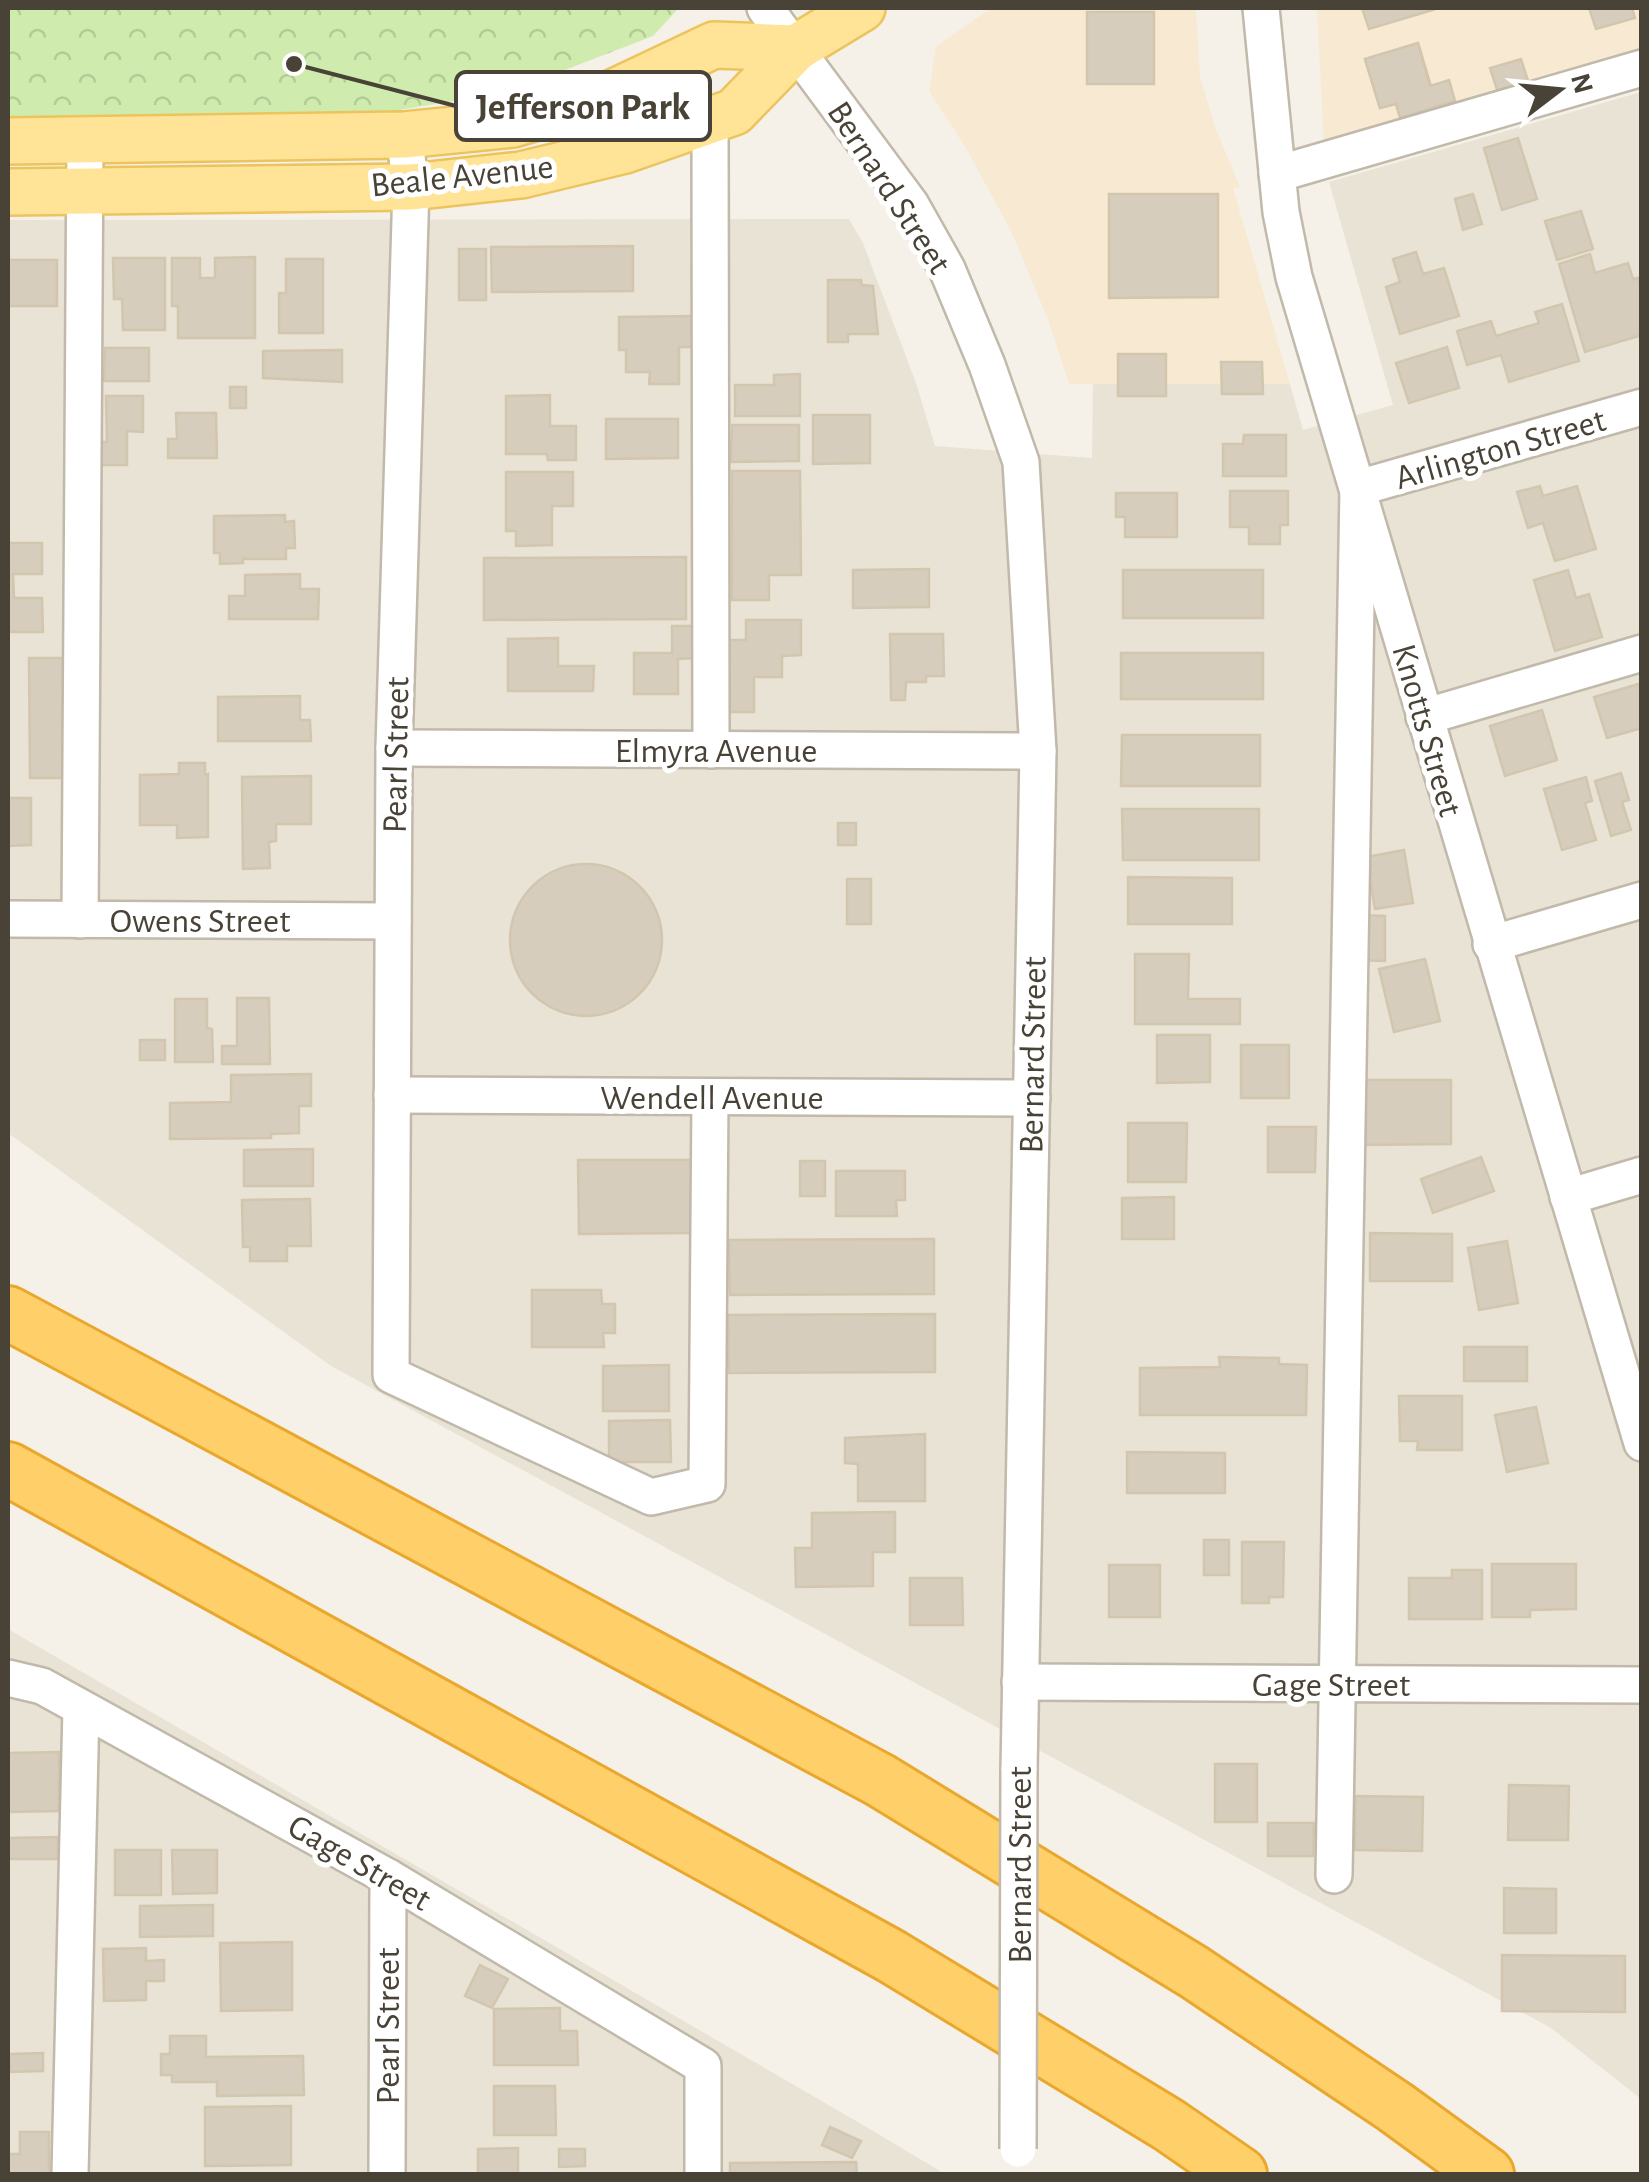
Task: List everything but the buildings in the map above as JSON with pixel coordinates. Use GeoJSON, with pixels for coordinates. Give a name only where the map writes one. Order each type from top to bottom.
{"type":"FeatureCollection","features":[{"type":"Feature","properties":{"kind":"highway"},"geometry":{"type":"LineString","coordinates":[[8,1293],[124,1374]]}},
{"type":"Feature","properties":{"kind":"highway"},"geometry":{"type":"LineString","coordinates":[[8,1313],[880,1780],[1194,1972],[1487,2174]]}},
{"type":"Feature","properties":{"kind":"highway"},"geometry":{"type":"LineString","coordinates":[[8,1469],[891,1956],[1170,2124],[1240,2174]]}},
{"type":"Feature","properties":{"kind":"main road"},"geometry":{"type":"LineString","coordinates":[[796,48],[862,8]]}},
{"type":"Feature","properties":{"kind":"main road","name":"Beale Avenue"},"geometry":{"type":"LineString","coordinates":[[8,142],[404,136],[513,124],[604,97],[714,46],[796,48]]}},
{"type":"Feature","properties":{"kind":"main road","name":"Beale Avenue"},"geometry":{"type":"LineString","coordinates":[[8,192],[411,187],[521,175],[625,150],[734,112],[796,48]]}},
{"type":"Feature","properties":{"kind":"street","name":"Bernard Street"},"geometry":{"type":"LineString","coordinates":[[765,8],[910,205],[960,298],[1021,462],[1038,751],[1020,1682],[1018,2162]]}},
{"type":"Feature","properties":{"kind":"street","name":"Knotts Street"},"geometry":{"type":"LineString","coordinates":[[1261,8],[1277,174],[1294,277],[1642,1443]]}},
{"type":"Feature","properties":{"kind":"street"},"geometry":{"type":"LineString","coordinates":[[1277,174],[1642,68]]}},
{"type":"Feature","properties":{"kind":"street"},"geometry":{"type":"LineString","coordinates":[[710,120],[711,750]]}},
{"type":"Feature","properties":{"kind":"street","name":"Pearl Street"},"geometry":{"type":"LineString","coordinates":[[404,136],[411,187],[394,748],[391,1375],[651,1497],[707,1484],[710,1096]]}},
{"type":"Feature","properties":{"kind":"street"},"geometry":{"type":"LineString","coordinates":[[80,920],[85,140]]}},
{"type":"Feature","properties":{"kind":"street","name":"Arlington Street"},"geometry":{"type":"LineString","coordinates":[[1358,488],[1642,407]]}},
{"type":"Feature","properties":{"kind":"street"},"geometry":{"type":"LineString","coordinates":[[1334,1875],[1358,488]]}},
{"type":"Feature","properties":{"kind":"street"},"geometry":{"type":"LineString","coordinates":[[1424,717],[1642,653]]}},
{"type":"Feature","properties":{"kind":"street","name":"Elmyra Avenue"},"geometry":{"type":"LineString","coordinates":[[394,748],[1038,751]]}},
{"type":"Feature","properties":{"kind":"street"},"geometry":{"type":"LineString","coordinates":[[1491,944],[1642,900]]}},
{"type":"Feature","properties":{"kind":"street","name":"Owens Street"},"geometry":{"type":"LineString","coordinates":[[8,920],[393,922]]}},
{"type":"Feature","properties":{"kind":"street","name":"Wendell Avenue"},"geometry":{"type":"LineString","coordinates":[[392,1095],[1032,1098]]}},
{"type":"Feature","properties":{"kind":"street"},"geometry":{"type":"LineString","coordinates":[[1568,1197],[1642,1174]]}},
{"type":"Feature","properties":{"kind":"street","name":"Gage Street"},"geometry":{"type":"LineString","coordinates":[[8,1678],[42,1686],[388,1876],[703,2066],[702,2174]]}},
{"type":"Feature","properties":{"kind":"street","name":"Gage Street"},"geometry":{"type":"LineString","coordinates":[[1020,1682],[1642,1685]]}},
{"type":"Feature","properties":{"kind":"street"},"geometry":{"type":"LineString","coordinates":[[70,2174],[81,1708]]}},
{"type":"Feature","properties":{"kind":"street","name":"Pearl Street"},"geometry":{"type":"LineString","coordinates":[[387,2174],[388,1876]]}},
{"type":"Feature","properties":{"kind":"shaded area"},"geometry":{"type":"Polygon","coordinates":[[[991,8],[1196,8],[1200,76],[1215,127],[1240,187],[1233,188],[1290,384],[1069,384],[1049,322],[1012,233],[966,148],[929,91],[936,47],[991,8]]]}},
{"type":"Feature","properties":{"kind":"shaded area"},"geometry":{"type":"Polygon","coordinates":[[[1317,8],[1641,8],[1641,56],[1324,147],[1317,8]]]}},
{"type":"Feature","properties":{"kind":"shaded area"},"geometry":{"type":"Polygon","coordinates":[[[1641,92],[1641,2099],[1551,2028],[331,1366],[8,1133],[8,220],[849,219],[863,243],[916,383],[935,446],[1092,458],[1093,384],[1290,384],[1303,430],[1393,405],[1329,182],[1641,92]]]}},
{"type":"Feature","properties":{"kind":"shaded area"},"geometry":{"type":"Polygon","coordinates":[[[8,1629],[863,2125],[945,2174],[8,2174],[8,1629]]]}},
{"type":"Feature","properties":{"kind":"green space"},"geometry":{"type":"Polygon","coordinates":[[[8,8],[679,8],[653,36],[508,92],[333,121],[8,118],[8,8]]]}},
{"type":"Feature","properties":{"kind":"place","name":"Jefferson Park"},"geometry":{"type":"Point","coordinates":[294,64]}}]}
